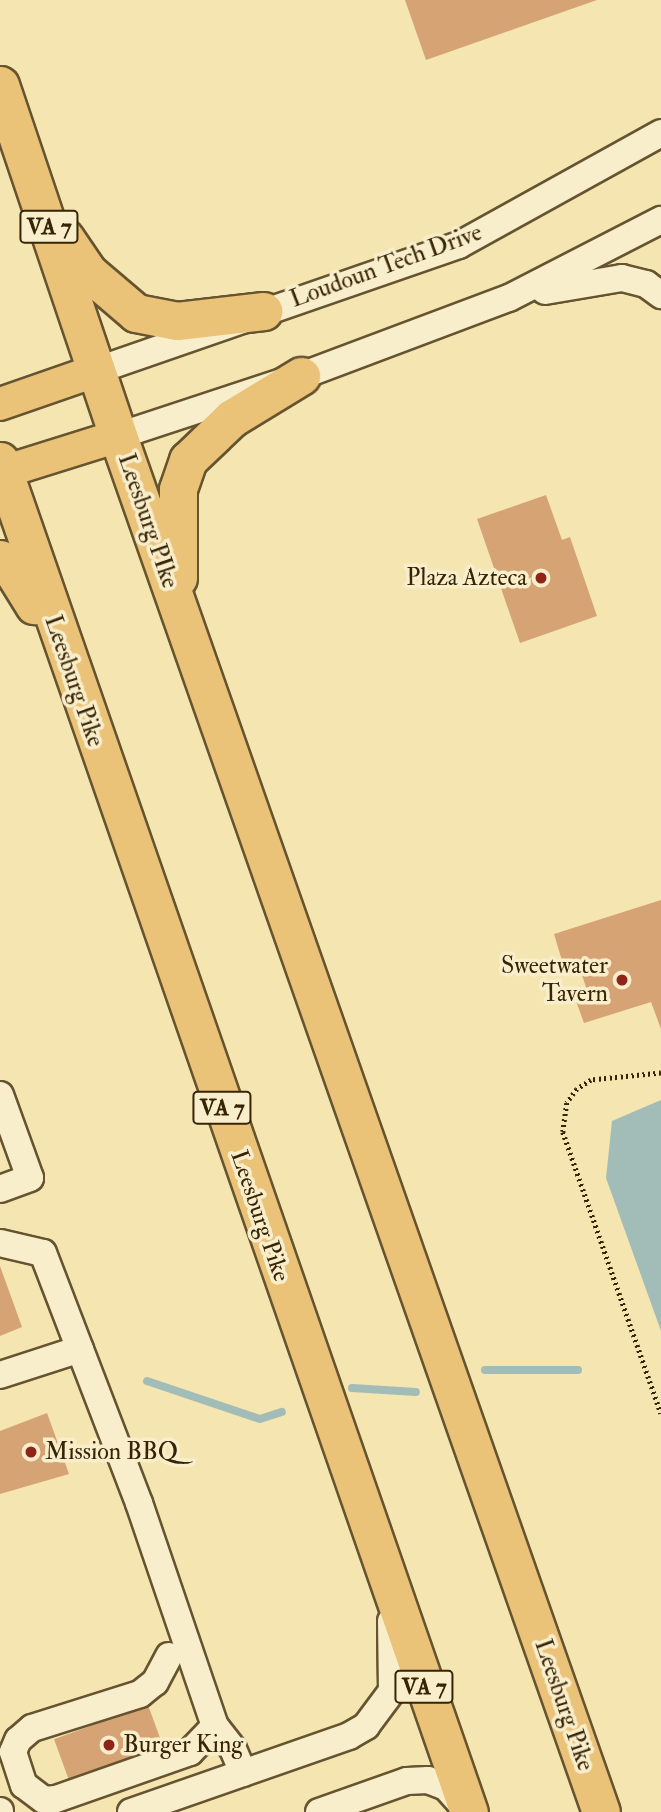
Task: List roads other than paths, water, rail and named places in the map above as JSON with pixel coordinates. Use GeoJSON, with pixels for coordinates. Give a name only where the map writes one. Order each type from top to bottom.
{"type":"FeatureCollection","features":[{"type":"Feature","properties":{"kind":"highway","name":"Leesburg Pike"},"geometry":{"type":"LineString","coordinates":[[0,85],[118,436]]}},
{"type":"Feature","properties":{"kind":"highway"},"geometry":{"type":"LineString","coordinates":[[41,203],[88,272],[136,313],[177,321],[263,311]]}},
{"type":"Feature","properties":{"kind":"highway"},"geometry":{"type":"LineString","coordinates":[[178,607],[178,489],[188,460],[232,418],[300,376]]}},
{"type":"Feature","properties":{"kind":"highway","name":"Leesburg PIke"},"geometry":{"type":"LineString","coordinates":[[118,436],[178,607]]}},
{"type":"Feature","properties":{"kind":"highway","name":"Leesburg Pike"},"geometry":{"type":"LineString","coordinates":[[1,468],[469,1812]]}},
{"type":"Feature","properties":{"kind":"highway"},"geometry":{"type":"LineString","coordinates":[[0,559],[11,568],[65,655]]}},
{"type":"Feature","properties":{"kind":"highway","name":"Leesburg Pike"},"geometry":{"type":"LineString","coordinates":[[178,607],[601,1812]]}},
{"type":"Feature","properties":{"kind":"main road"},"geometry":{"type":"LineString","coordinates":[[0,404],[98,370]]}},
{"type":"Feature","properties":{"kind":"main road"},"geometry":{"type":"LineString","coordinates":[[1,468],[118,436]]}},
{"type":"Feature","properties":{"kind":"street","name":"Loudoun Tech Drive"},"geometry":{"type":"LineString","coordinates":[[98,370],[459,245],[661,133]]}},
{"type":"Feature","properties":{"kind":"street"},"geometry":{"type":"LineString","coordinates":[[118,436],[300,376],[509,298],[661,220]]}},
{"type":"Feature","properties":{"kind":"street"},"geometry":{"type":"LineString","coordinates":[[509,298],[611,278],[637,281],[661,295]]}},
{"type":"Feature","properties":{"kind":"street"},"geometry":{"type":"LineString","coordinates":[[0,1095],[30,1178],[0,1188]]}},
{"type":"Feature","properties":{"kind":"street"},"geometry":{"type":"LineString","coordinates":[[0,1243],[43,1253],[215,1726],[233,1749],[243,1773]]}},
{"type":"Feature","properties":{"kind":"street"},"geometry":{"type":"LineString","coordinates":[[0,1375],[80,1349]]}},
{"type":"Feature","properties":{"kind":"street"},"geometry":{"type":"LineString","coordinates":[[131,1812],[349,1736],[382,1711],[392,1691],[395,1649],[380,1561]]}},
{"type":"Feature","properties":{"kind":"street"},"geometry":{"type":"LineString","coordinates":[[169,1656],[155,1682],[140,1694],[32,1728],[18,1740],[13,1752],[24,1785],[44,1800],[56,1799],[190,1752],[215,1726]]}},
{"type":"Feature","properties":{"kind":"street"},"geometry":{"type":"LineString","coordinates":[[319,1812],[407,1781],[428,1780],[446,1787],[469,1812]]}},
{"type":"Feature","properties":{"kind":"water"},"geometry":{"type":"Polygon","coordinates":[[[661,1100],[661,1331],[606,1178],[612,1121],[661,1100]]]}},
{"type":"Feature","properties":{"kind":"waterway"},"geometry":{"type":"LineString","coordinates":[[485,1370],[578,1370]]}},
{"type":"Feature","properties":{"kind":"waterway"},"geometry":{"type":"LineString","coordinates":[[147,1381],[260,1419],[282,1412]]}},
{"type":"Feature","properties":{"kind":"waterway"},"geometry":{"type":"LineString","coordinates":[[352,1388],[416,1392]]}},
{"type":"Feature","properties":{"kind":"place","name":"Plaza Azteca"},"geometry":{"type":"Point","coordinates":[541,578]}},
{"type":"Feature","properties":{"kind":"place","name":"Sweetwater Tavern"},"geometry":{"type":"Point","coordinates":[622,980]}},
{"type":"Feature","properties":{"kind":"place","name":"Mission BBQ"},"geometry":{"type":"Point","coordinates":[31,1452]}},
{"type":"Feature","properties":{"kind":"place","name":"Burger King"},"geometry":{"type":"Point","coordinates":[109,1745]}}]}
